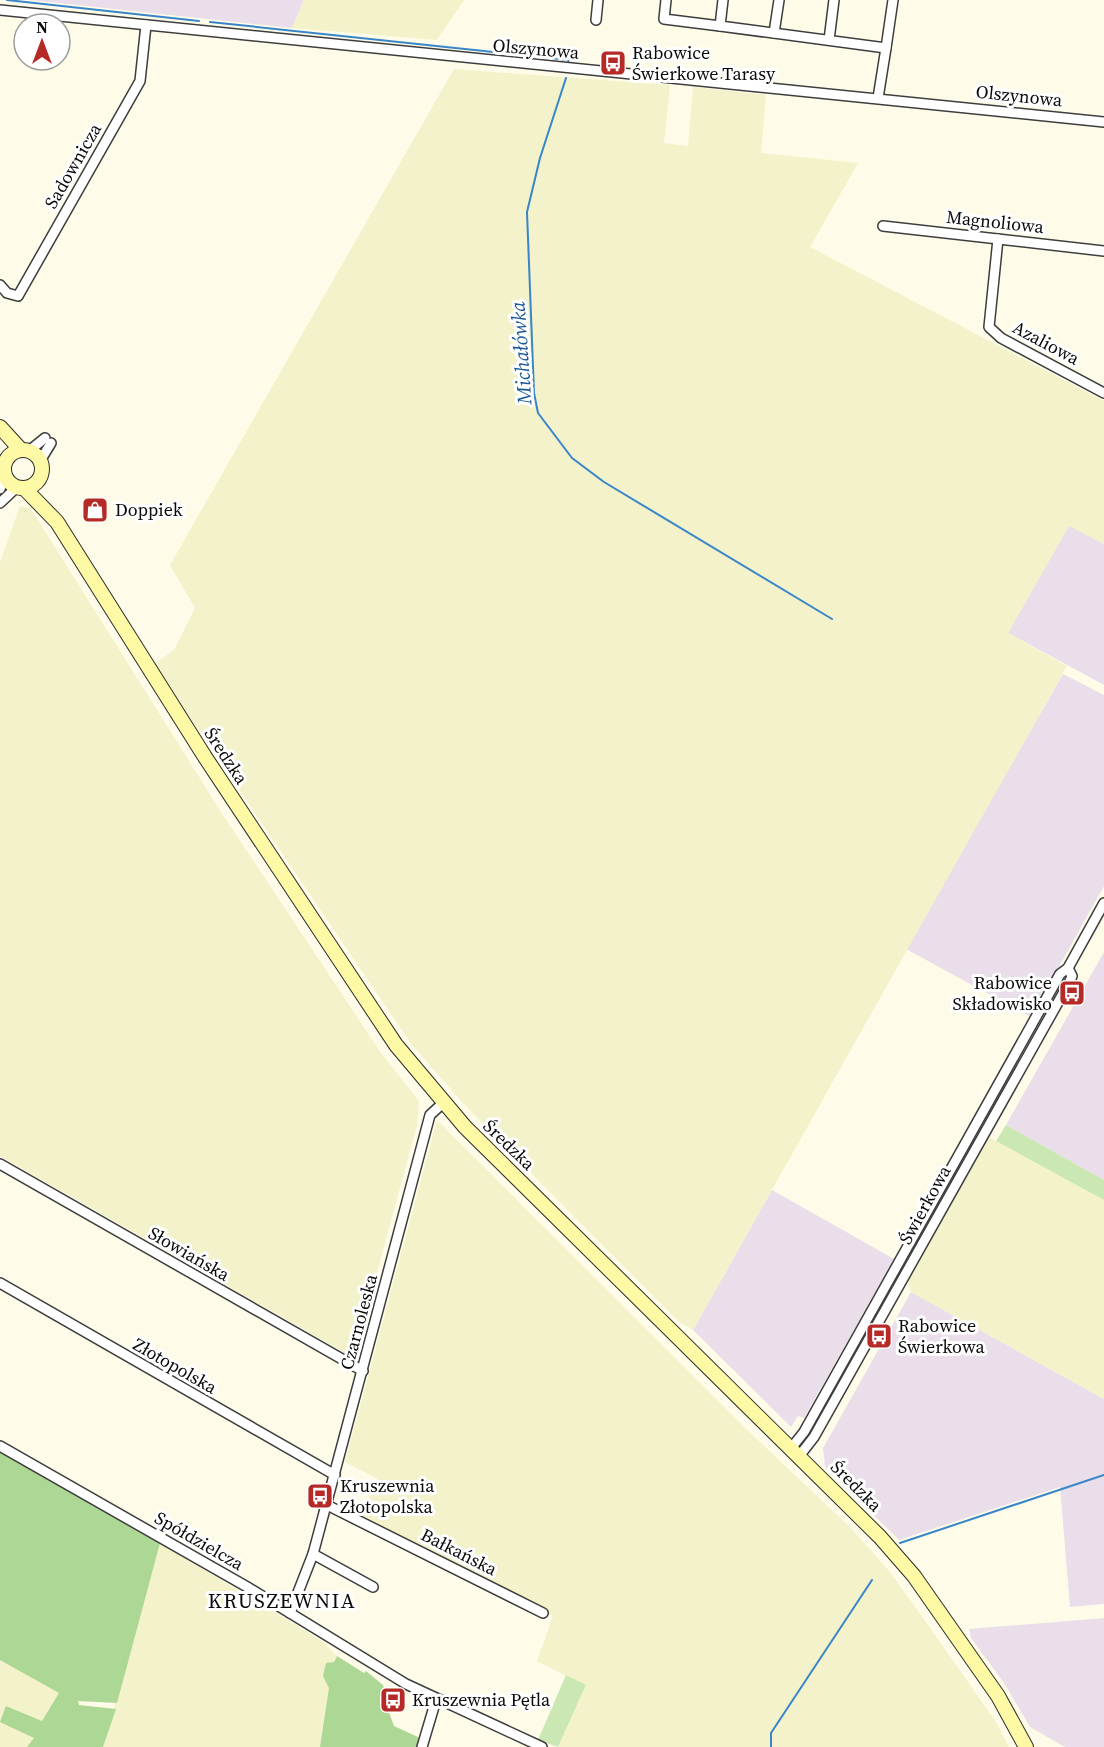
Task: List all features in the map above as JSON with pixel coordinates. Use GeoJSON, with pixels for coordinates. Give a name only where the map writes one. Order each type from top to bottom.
{"type":"FeatureCollection","features":[{"type":"Feature","properties":{"kind":"street"},"geometry":{"type":"LineString","coordinates":[[596,20],[598,0]]}},
{"type":"Feature","properties":{"kind":"street"},"geometry":{"type":"LineString","coordinates":[[666,0],[663,19],[886,48]]}},
{"type":"Feature","properties":{"kind":"street"},"geometry":{"type":"LineString","coordinates":[[720,26],[723,0]]}},
{"type":"Feature","properties":{"kind":"street"},"geometry":{"type":"LineString","coordinates":[[774,33],[779,0]]}},
{"type":"Feature","properties":{"kind":"street"},"geometry":{"type":"LineString","coordinates":[[829,40],[834,0]]}},
{"type":"Feature","properties":{"kind":"street"},"geometry":{"type":"LineString","coordinates":[[878,98],[892,0]]}},
{"type":"Feature","properties":{"kind":"street","name":"Olszynowa"},"geometry":{"type":"LineString","coordinates":[[0,10],[1104,122]]}},
{"type":"Feature","properties":{"kind":"street","name":"Sadownicza"},"geometry":{"type":"LineString","coordinates":[[0,285],[7,293],[18,296],[141,81],[146,26]]}},
{"type":"Feature","properties":{"kind":"street","name":"Magnoliowa"},"geometry":{"type":"LineString","coordinates":[[883,226],[1104,250]]}},
{"type":"Feature","properties":{"kind":"street","name":"Azaliowa"},"geometry":{"type":"LineString","coordinates":[[998,239],[989,327],[1001,338],[1104,393]]}},
{"type":"Feature","properties":{"kind":"street"},"geometry":{"type":"LineString","coordinates":[[0,427],[40,461]]}},
{"type":"Feature","properties":{"kind":"street"},"geometry":{"type":"LineString","coordinates":[[0,439],[7,458],[3,483],[21,487],[34,485],[40,477],[42,468],[40,461],[48,441],[7,458]]}},
{"type":"Feature","properties":{"kind":"street","name":"Średzka"},"geometry":{"type":"LineString","coordinates":[[40,477],[57,522],[204,757],[396,1045],[443,1103],[863,1517],[914,1576],[998,1695],[1026,1747]]}},
{"type":"Feature","properties":{"kind":"street"},"geometry":{"type":"LineString","coordinates":[[0,503],[21,487]]}},
{"type":"Feature","properties":{"kind":"street","name":"Średzka"},"geometry":{"type":"LineString","coordinates":[[21,487],[57,522]]}},
{"type":"Feature","properties":{"kind":"street","name":"Świerkowa"},"geometry":{"type":"LineString","coordinates":[[796,1451],[814,1437],[1070,981],[1072,975],[1068,968],[1104,903]]}},
{"type":"Feature","properties":{"kind":"street","name":"Czarnoleska"},"geometry":{"type":"LineString","coordinates":[[290,1613],[313,1554],[327,1505],[430,1115],[443,1103]]}},
{"type":"Feature","properties":{"kind":"street","name":"Słowiańska"},"geometry":{"type":"LineString","coordinates":[[0,1164],[363,1371]]}},
{"type":"Feature","properties":{"kind":"street","name":"Złotopolska"},"geometry":{"type":"LineString","coordinates":[[0,1283],[335,1475]]}},
{"type":"Feature","properties":{"kind":"street","name":"Spółdzielcza"},"geometry":{"type":"LineString","coordinates":[[0,1446],[436,1700],[541,1747]]}},
{"type":"Feature","properties":{"kind":"street","name":"Bałkańska"},"geometry":{"type":"LineString","coordinates":[[327,1505],[543,1613]]}},
{"type":"Feature","properties":{"kind":"street"},"geometry":{"type":"LineString","coordinates":[[313,1554],[373,1587]]}},
{"type":"Feature","properties":{"kind":"street"},"geometry":{"type":"LineString","coordinates":[[423,1747],[436,1700]]}},
{"type":"Feature","properties":{"kind":"shaded area"},"geometry":{"type":"Polygon","coordinates":[[[30,0],[304,0],[292,28],[30,0]]]}},
{"type":"Feature","properties":{"kind":"shaded area"},"geometry":{"type":"Polygon","coordinates":[[[1069,525],[1104,544],[1104,685],[1008,633],[1069,525]]]}},
{"type":"Feature","properties":{"kind":"shaded area"},"geometry":{"type":"Polygon","coordinates":[[[1063,674],[1104,695],[1104,886],[1031,1017],[906,949],[1063,674]]]}},
{"type":"Feature","properties":{"kind":"shaded area"},"geometry":{"type":"Polygon","coordinates":[[[1104,952],[1104,1180],[1006,1125],[1104,952]]]}},
{"type":"Feature","properties":{"kind":"shaded area"},"geometry":{"type":"Polygon","coordinates":[[[772,1190],[894,1259],[804,1418],[798,1416],[791,1427],[693,1330],[772,1190]]]}},
{"type":"Feature","properties":{"kind":"shaded area"},"geometry":{"type":"Polygon","coordinates":[[[911,1292],[1104,1399],[1104,1604],[1070,1607],[1060,1487],[899,1540],[825,1467],[823,1448],[911,1292]]]}},
{"type":"Feature","properties":{"kind":"shaded area"},"geometry":{"type":"Polygon","coordinates":[[[1104,1618],[1104,1747],[1065,1747],[1030,1727],[1004,1683],[971,1638],[969,1629],[1104,1618]]]}},
{"type":"Feature","properties":{"kind":"green space"},"geometry":{"type":"Polygon","coordinates":[[[304,0],[464,0],[437,40],[292,28],[304,0]]]}},
{"type":"Feature","properties":{"kind":"green space"},"geometry":{"type":"Polygon","coordinates":[[[454,69],[670,85],[664,143],[688,146],[693,87],[766,95],[761,153],[858,163],[810,247],[1104,401],[1104,544],[1069,526],[1008,633],[1067,666],[693,1330],[678,1321],[521,1163],[463,1103],[412,1045],[154,664],[174,650],[195,608],[170,565],[454,69]]]}},
{"type":"Feature","properties":{"kind":"green space"},"geometry":{"type":"Polygon","coordinates":[[[20,506],[31,509],[223,815],[381,1053],[419,1101],[417,1125],[354,1358],[0,1156],[0,562],[20,506]]]}},
{"type":"Feature","properties":{"kind":"green space"},"geometry":{"type":"Polygon","coordinates":[[[437,1120],[747,1430],[849,1526],[890,1572],[996,1722],[1009,1747],[558,1747],[586,1686],[537,1661],[553,1616],[361,1515],[378,1479],[345,1462],[437,1120]]]}},
{"type":"Feature","properties":{"kind":"green space"},"geometry":{"type":"Polygon","coordinates":[[[1006,1125],[1104,1180],[1104,1200],[996,1141],[1006,1125]]]}},
{"type":"Feature","properties":{"kind":"green space"},"geometry":{"type":"Polygon","coordinates":[[[989,1137],[1104,1200],[1104,1399],[911,1292],[908,1279],[989,1137]]]}},
{"type":"Feature","properties":{"kind":"green space"},"geometry":{"type":"Polygon","coordinates":[[[0,1451],[160,1543],[117,1703],[78,1701],[79,1705],[116,1709],[103,1747],[27,1747],[34,1738],[0,1722],[6,1706],[42,1721],[59,1693],[0,1660],[0,1451]]]}},
{"type":"Feature","properties":{"kind":"green space"},"geometry":{"type":"Polygon","coordinates":[[[160,1543],[322,1641],[337,1656],[334,1662],[320,1747],[103,1747],[160,1543]]]}},
{"type":"Feature","properties":{"kind":"green space"},"geometry":{"type":"Polygon","coordinates":[[[337,1656],[364,1673],[366,1671],[383,1685],[386,1696],[382,1698],[384,1707],[387,1707],[394,1726],[418,1737],[421,1747],[320,1747],[329,1688],[323,1676],[326,1663],[334,1662],[337,1656]]]}},
{"type":"Feature","properties":{"kind":"green space"},"geometry":{"type":"Polygon","coordinates":[[[0,1660],[60,1692],[42,1721],[6,1706],[35,1738],[27,1747],[0,1747],[0,1660]]]}},
{"type":"Feature","properties":{"kind":"green space"},"geometry":{"type":"Polygon","coordinates":[[[566,1675],[586,1685],[558,1747],[538,1740],[566,1675]]]}},
{"type":"Feature","properties":{"kind":"waterway","name":"Michałówka"},"geometry":{"type":"LineString","coordinates":[[7,0],[199,21]]}},
{"type":"Feature","properties":{"kind":"waterway","name":"Michałówka"},"geometry":{"type":"LineString","coordinates":[[210,22],[560,59],[568,60],[569,64]]}},
{"type":"Feature","properties":{"kind":"waterway","name":"Michałówka"},"geometry":{"type":"LineString","coordinates":[[566,78],[540,158],[527,212],[534,393],[538,413],[572,458],[604,482],[832,619]]}},
{"type":"Feature","properties":{"kind":"waterway"},"geometry":{"type":"LineString","coordinates":[[900,1543],[1104,1475]]}},
{"type":"Feature","properties":{"kind":"waterway"},"geometry":{"type":"LineString","coordinates":[[771,1747],[771,1733],[872,1580]]}},
{"type":"Feature","properties":{"kind":"place","name":"Rabowice Świerkowe Tarasy"},"geometry":{"type":"Point","coordinates":[613,63]}},
{"type":"Feature","properties":{"kind":"place","name":"Doppiek"},"geometry":{"type":"Point","coordinates":[95,510]}},
{"type":"Feature","properties":{"kind":"place","name":"Rabowice Składowisko"},"geometry":{"type":"Point","coordinates":[1072,993]}},
{"type":"Feature","properties":{"kind":"place","name":"Rabowice Świerkowa"},"geometry":{"type":"Point","coordinates":[879,1336]}},
{"type":"Feature","properties":{"kind":"place","name":"Kruszewnia Złotopolska"},"geometry":{"type":"Point","coordinates":[320,1496]}},
{"type":"Feature","properties":{"kind":"place","name":"Kruszewnia Pętla"},"geometry":{"type":"Point","coordinates":[393,1700]}},
{"type":"Feature","properties":{"kind":"district","name":"KRUSZEWNIA"},"geometry":{"type":"Point","coordinates":[282,1601]}}]}
